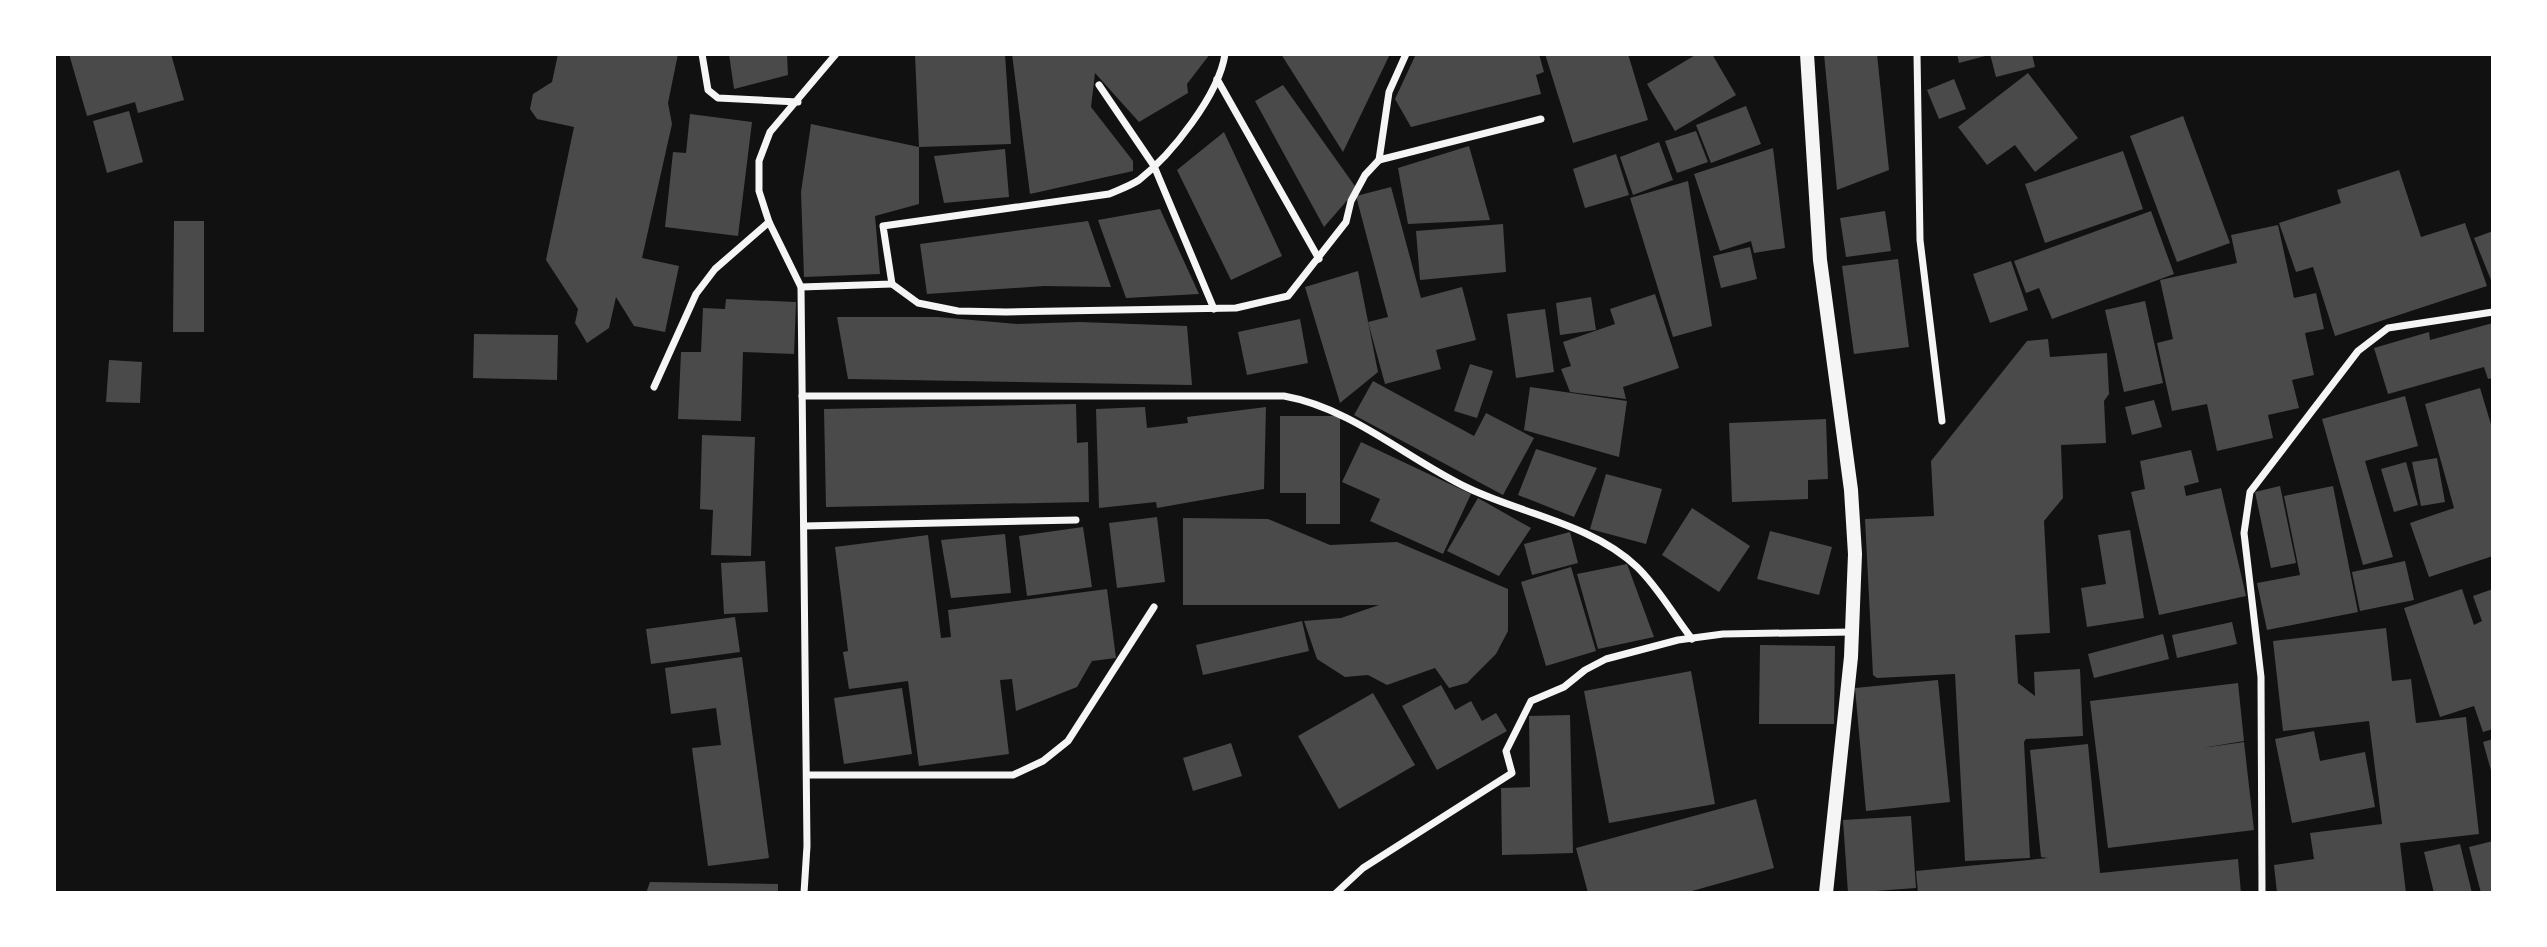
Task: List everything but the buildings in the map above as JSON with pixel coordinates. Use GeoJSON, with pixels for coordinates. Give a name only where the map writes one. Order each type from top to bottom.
{"type":"FeatureCollection","features":[{"type":"Feature","properties":{"kind":"main road"},"geometry":{"type":"LineString","coordinates":[[1807,54],[1820,260],[1851,490],[1856,554],[1852,632],[1826,893]]}},
{"type":"Feature","properties":{"kind":"street"},"geometry":{"type":"LineString","coordinates":[[702,54],[708,90],[718,98],[798,102]]}},
{"type":"Feature","properties":{"kind":"street"},"geometry":{"type":"LineString","coordinates":[[804,893],[807,775],[801,287],[769,222],[759,191],[759,161],[770,132],[836,54]]}},
{"type":"Feature","properties":{"kind":"street"},"geometry":{"type":"LineString","coordinates":[[892,284],[883,226],[1109,194],[1136,182],[1154,166],[1207,101],[1225,54]]}},
{"type":"Feature","properties":{"kind":"street"},"geometry":{"type":"LineString","coordinates":[[1379,160],[1389,92],[1406,54]]}},
{"type":"Feature","properties":{"kind":"street"},"geometry":{"type":"LineString","coordinates":[[1917,54],[1920,240],[1942,421]]}},
{"type":"Feature","properties":{"kind":"street"},"geometry":{"type":"LineString","coordinates":[[1217,79],[1319,259]]}},
{"type":"Feature","properties":{"kind":"street"},"geometry":{"type":"LineString","coordinates":[[1099,85],[1154,166],[1214,309]]}},
{"type":"Feature","properties":{"kind":"street"},"geometry":{"type":"LineString","coordinates":[[801,287],[892,284],[918,303],[958,310],[1236,308],[1288,296],[1346,222],[1351,201],[1365,175],[1379,160],[1541,119]]}},
{"type":"Feature","properties":{"kind":"street"},"geometry":{"type":"LineString","coordinates":[[654,387],[696,294],[715,269],[769,222]]}},
{"type":"Feature","properties":{"kind":"street"},"geometry":{"type":"LineString","coordinates":[[2262,893],[2261,677],[2244,533],[2250,492],[2358,351],[2388,328],[2493,312]]}},
{"type":"Feature","properties":{"kind":"street"},"geometry":{"type":"LineString","coordinates":[[802,396],[1284,396],[1314,401],[1465,487],[1501,504],[1583,533],[1611,550],[1636,566],[1692,639]]}},
{"type":"Feature","properties":{"kind":"street"},"geometry":{"type":"LineString","coordinates":[[804,526],[1076,520]]}},
{"type":"Feature","properties":{"kind":"street"},"geometry":{"type":"LineString","coordinates":[[807,775],[1013,775],[1043,761],[1068,741],[1154,607]]}},
{"type":"Feature","properties":{"kind":"street"},"geometry":{"type":"LineString","coordinates":[[1336,893],[1363,867],[1512,773],[1506,751],[1531,701],[1564,687],[1585,670],[1606,659],[1723,634],[1852,632]]}}]}
